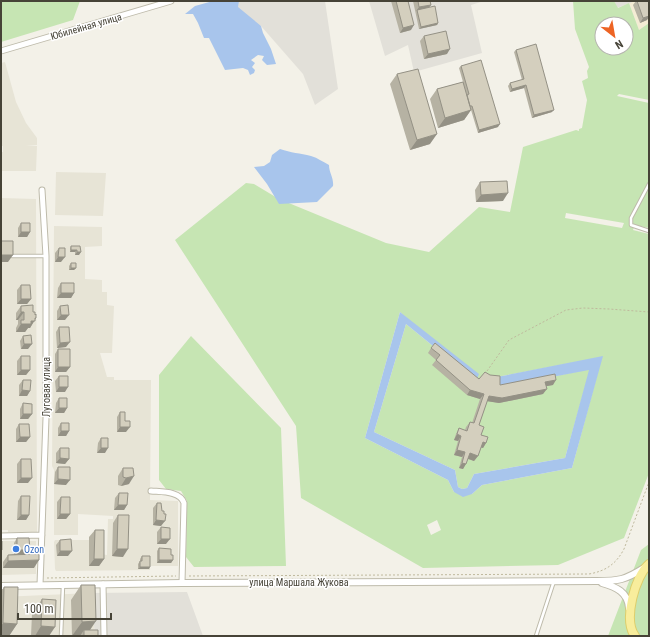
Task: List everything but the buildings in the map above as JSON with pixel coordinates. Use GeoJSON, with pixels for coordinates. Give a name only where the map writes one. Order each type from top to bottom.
{"type":"FeatureCollection","features":[{"type":"Feature","properties":{"kind":"main road"},"geometry":{"type":"LineString","coordinates":[[633,634],[629,614],[638,580],[647,566]]}},
{"type":"Feature","properties":{"kind":"street","name":"Юбилейная улица"},"geometry":{"type":"LineString","coordinates":[[1,51],[171,1]]}},
{"type":"Feature","properties":{"kind":"street","name":"Луговая улица"},"geometry":{"type":"LineString","coordinates":[[40,581],[46,418],[46,256],[42,190]]}},
{"type":"Feature","properties":{"kind":"street"},"geometry":{"type":"LineString","coordinates":[[151,490],[178,495],[184,503],[182,580]]}},
{"type":"Feature","properties":{"kind":"street"},"geometry":{"type":"LineString","coordinates":[[1,536],[42,535]]}},
{"type":"Feature","properties":{"kind":"street","name":"улица Маршала Жукова"},"geometry":{"type":"LineString","coordinates":[[1,586],[40,581],[63,584],[103,584],[182,580],[618,581],[647,566]]}},
{"type":"Feature","properties":{"kind":"street","name":"улица Маршала Жукова"},"geometry":{"type":"LineString","coordinates":[[597,581],[614,587],[623,593],[629,604],[629,614]]}},
{"type":"Feature","properties":{"kind":"street"},"geometry":{"type":"LineString","coordinates":[[103,584],[104,636]]}},
{"type":"Feature","properties":{"kind":"lane"},"geometry":{"type":"LineString","coordinates":[[649,184],[631,218],[631,225],[649,231]]}},
{"type":"Feature","properties":{"kind":"lane"},"geometry":{"type":"LineString","coordinates":[[12,256],[46,256]]}},
{"type":"Feature","properties":{"kind":"lane"},"geometry":{"type":"LineString","coordinates":[[536,636],[554,581]]}},
{"type":"Feature","properties":{"kind":"lane"},"geometry":{"type":"LineString","coordinates":[[62,636],[63,584]]}},
{"type":"Feature","properties":{"kind":"path"},"geometry":{"type":"LineString","coordinates":[[487,371],[509,340],[566,310],[583,308],[649,312]]}},
{"type":"Feature","properties":{"kind":"path"},"geometry":{"type":"LineString","coordinates":[[40,581],[589,574],[600,572],[610,567],[619,559],[649,482]]}},
{"type":"Feature","properties":{"kind":"shaded area"},"geometry":{"type":"Polygon","coordinates":[[[225,1],[325,1],[338,89],[315,105],[303,74],[261,26],[218,3],[225,1]]]}},
{"type":"Feature","properties":{"kind":"shaded area"},"geometry":{"type":"Polygon","coordinates":[[[369,1],[484,1],[471,5],[482,53],[414,72],[408,45],[385,56],[369,1]]]}},
{"type":"Feature","properties":{"kind":"shaded area"},"geometry":{"type":"Polygon","coordinates":[[[614,1],[635,1],[617,8],[614,1]]]}},
{"type":"Feature","properties":{"kind":"shaded area"},"geometry":{"type":"Polygon","coordinates":[[[635,1],[649,1],[649,23],[639,30],[634,16],[629,3],[635,1]]]}},
{"type":"Feature","properties":{"kind":"shaded area"},"geometry":{"type":"Polygon","coordinates":[[[5,62],[16,102],[26,123],[37,138],[37,145],[26,146],[37,146],[36,171],[1,171],[1,152],[3,152],[3,146],[1,146],[1,63],[5,62]]]}},
{"type":"Feature","properties":{"kind":"shaded area"},"geometry":{"type":"Polygon","coordinates":[[[56,172],[106,173],[103,216],[55,215],[56,172]]]}},
{"type":"Feature","properties":{"kind":"shaded area"},"geometry":{"type":"Polygon","coordinates":[[[1,198],[36,199],[37,532],[8,532],[8,530],[1,530],[1,198]]]}},
{"type":"Feature","properties":{"kind":"shaded area"},"geometry":{"type":"Polygon","coordinates":[[[54,226],[102,227],[102,246],[85,247],[85,279],[102,280],[102,292],[107,292],[107,305],[114,306],[112,353],[100,353],[107,377],[114,377],[114,380],[151,380],[150,500],[178,501],[178,566],[150,566],[150,570],[56,571],[55,569],[55,540],[99,540],[100,554],[107,555],[108,519],[113,519],[113,516],[78,514],[78,535],[54,535],[54,470],[52,466],[54,226]]]}},
{"type":"Feature","properties":{"kind":"shaded area"},"geometry":{"type":"Polygon","coordinates":[[[1,541],[36,541],[36,574],[1,575],[1,541]]]}},
{"type":"Feature","properties":{"kind":"shaded area"},"geometry":{"type":"Polygon","coordinates":[[[187,592],[203,636],[95,636],[91,593],[187,592]]]}},
{"type":"Feature","properties":{"kind":"shaded area"},"geometry":{"type":"Polygon","coordinates":[[[91,593],[95,636],[1,636],[1,597],[91,593]]]}},
{"type":"Feature","properties":{"kind":"green space"},"geometry":{"type":"Polygon","coordinates":[[[1,1],[80,1],[73,20],[1,42],[1,1]]]}},
{"type":"Feature","properties":{"kind":"green space"},"geometry":{"type":"Polygon","coordinates":[[[573,1],[614,1],[618,8],[629,3],[634,16],[594,16],[594,56],[634,56],[634,16],[639,30],[649,23],[649,100],[619,94],[617,96],[649,103],[649,228],[635,225],[633,230],[649,234],[649,473],[624,538],[558,565],[423,568],[301,498],[296,426],[175,240],[246,183],[254,184],[279,199],[386,243],[429,252],[479,207],[510,212],[523,147],[576,130],[579,131],[579,129],[582,128],[587,100],[582,81],[588,78],[587,71],[589,67],[575,29],[573,1]],[[566,213],[565,218],[622,228],[624,223],[566,213]],[[400,312],[365,438],[448,480],[454,492],[472,494],[482,485],[572,468],[602,357],[497,377],[500,387],[590,369],[565,458],[474,474],[467,488],[462,489],[458,487],[455,470],[374,432],[406,324],[476,381],[400,312]],[[437,520],[427,525],[431,535],[441,530],[437,520]]]}},
{"type":"Feature","properties":{"kind":"green space"},"geometry":{"type":"Polygon","coordinates":[[[191,336],[281,428],[286,566],[194,567],[186,557],[187,501],[181,491],[166,489],[159,480],[159,375],[191,336]]]}},
{"type":"Feature","properties":{"kind":"green space"},"geometry":{"type":"Polygon","coordinates":[[[649,544],[649,636],[608,636],[641,550],[649,544]]]}},
{"type":"Feature","properties":{"kind":"water"},"geometry":{"type":"Polygon","coordinates":[[[213,1],[239,1],[238,7],[261,26],[276,64],[267,65],[262,60],[264,56],[258,55],[251,60],[255,63],[252,67],[255,70],[254,73],[250,75],[248,70],[243,68],[225,70],[209,38],[204,38],[193,14],[185,14],[195,6],[213,1]]]}},
{"type":"Feature","properties":{"kind":"water"},"geometry":{"type":"Polygon","coordinates":[[[280,149],[311,156],[329,165],[333,186],[317,202],[279,204],[267,184],[254,167],[264,166],[270,162],[272,155],[280,149]]]}},
{"type":"Feature","properties":{"kind":"water"},"geometry":{"type":"Polygon","coordinates":[[[400,312],[479,374],[476,381],[406,324],[374,432],[455,470],[458,487],[462,489],[467,488],[474,474],[565,458],[589,370],[499,387],[497,377],[603,356],[572,468],[482,485],[472,494],[463,497],[454,492],[448,480],[365,438],[400,312]]]}},
{"type":"Feature","properties":{"kind":"place","name":"Ozon"},"geometry":{"type":"Point","coordinates":[16,549]}}]}
